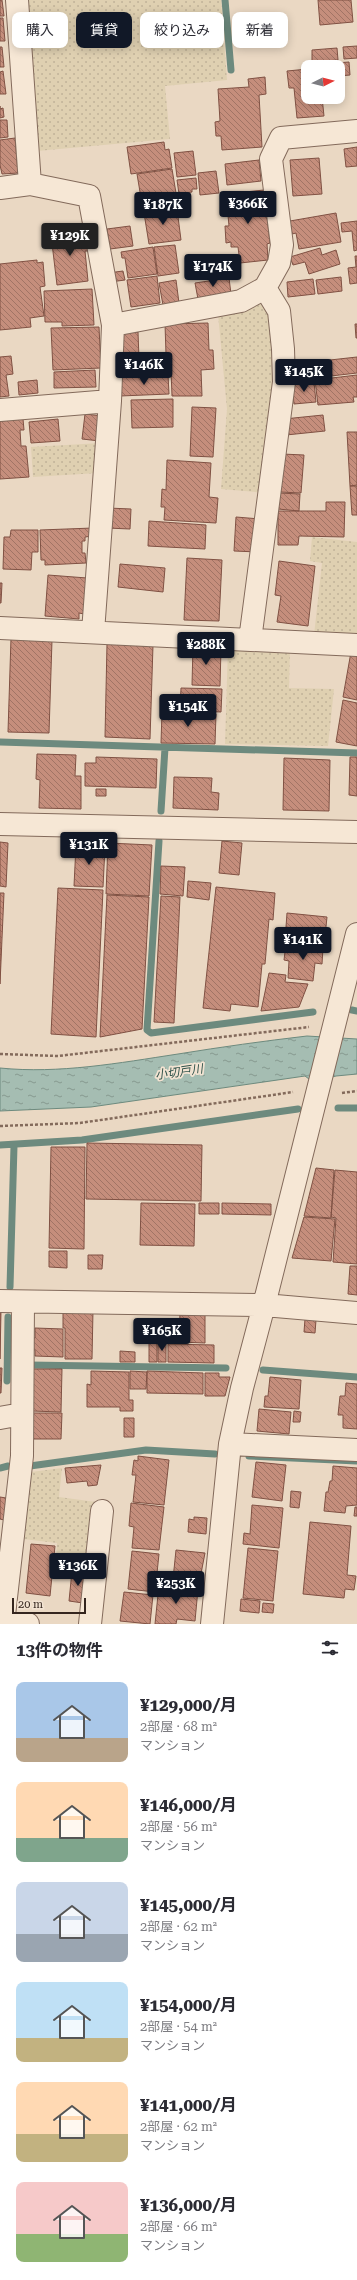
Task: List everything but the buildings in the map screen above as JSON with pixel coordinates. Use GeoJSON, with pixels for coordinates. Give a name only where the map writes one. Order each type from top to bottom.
{"type":"FeatureCollection","features":[{"type":"Feature","properties":{"kind":"street"},"geometry":{"type":"LineString","coordinates":[[17,0],[30,184]]}},
{"type":"Feature","properties":{"kind":"street"},"geometry":{"type":"LineString","coordinates":[[113,325],[241,301],[265,288],[279,263],[282,245],[271,159],[281,138],[357,131]]}},
{"type":"Feature","properties":{"kind":"street"},"geometry":{"type":"LineString","coordinates":[[0,188],[30,184],[89,196],[113,325],[110,402],[93,632]]}},
{"type":"Feature","properties":{"kind":"street"},"geometry":{"type":"LineString","coordinates":[[250,640],[284,382],[284,349],[279,311],[265,288]]}},
{"type":"Feature","properties":{"kind":"street"},"geometry":{"type":"LineString","coordinates":[[0,410],[110,402]]}},
{"type":"Feature","properties":{"kind":"street"},"geometry":{"type":"LineString","coordinates":[[0,628],[357,645]]}},
{"type":"Feature","properties":{"kind":"street"},"geometry":{"type":"LineString","coordinates":[[0,824],[357,832]]}},
{"type":"Feature","properties":{"kind":"street"},"geometry":{"type":"LineString","coordinates":[[212,1624],[230,1444],[242,1388],[335,1026],[357,934]]}},
{"type":"Feature","properties":{"kind":"street"},"geometry":{"type":"LineString","coordinates":[[0,1301],[264,1305],[357,1313]]}},
{"type":"Feature","properties":{"kind":"street"},"geometry":{"type":"LineString","coordinates":[[23,1302],[22,1456],[3,1623],[28,1624]]}},
{"type":"Feature","properties":{"kind":"street"},"geometry":{"type":"LineString","coordinates":[[0,1418],[22,1414]]}},
{"type":"Feature","properties":{"kind":"street"},"geometry":{"type":"LineString","coordinates":[[230,1444],[357,1450]]}},
{"type":"Feature","properties":{"kind":"street"},"geometry":{"type":"LineString","coordinates":[[90,1624],[102,1511]]}},
{"type":"Feature","properties":{"kind":"path"},"geometry":{"type":"LineString","coordinates":[[0,1054],[58,1056],[335,1026]]}},
{"type":"Feature","properties":{"kind":"path"},"geometry":{"type":"LineString","coordinates":[[0,1126],[80,1123],[319,1086]]}},
{"type":"Feature","properties":{"kind":"shaded area"},"geometry":{"type":"Polygon","coordinates":[[[25,0],[221,0],[222,12],[140,12],[140,48],[224,48],[224,40],[227,80],[165,86],[170,139],[37,151],[29,48],[68,48],[68,12],[26,12],[25,0]]]}},
{"type":"Feature","properties":{"kind":"shaded area"},"geometry":{"type":"Polygon","coordinates":[[[257,300],[273,308],[278,348],[266,493],[221,489],[227,409],[218,314],[257,300]]]}},
{"type":"Feature","properties":{"kind":"shaded area"},"geometry":{"type":"Polygon","coordinates":[[[101,443],[98,473],[33,477],[31,447],[101,443]]]}},
{"type":"Feature","properties":{"kind":"shaded area"},"geometry":{"type":"Polygon","coordinates":[[[312,537],[357,542],[357,637],[314,635],[322,563],[310,561],[312,537]]]}},
{"type":"Feature","properties":{"kind":"shaded area"},"geometry":{"type":"Polygon","coordinates":[[[228,647],[290,649],[289,688],[334,689],[328,746],[225,744],[228,647]]]}},
{"type":"Feature","properties":{"kind":"shaded area"},"geometry":{"type":"Polygon","coordinates":[[[62,1468],[59,1497],[96,1502],[89,1565],[56,1561],[57,1543],[23,1539],[31,1472],[62,1468]]]}},
{"type":"Feature","properties":{"kind":"water","name":"小切戸川"},"geometry":{"type":"Polygon","coordinates":[[[307,1036],[357,1039],[357,1074],[336,1076],[313,1082],[305,1076],[91,1107],[0,1111],[0,1068],[44,1070],[89,1067],[242,1044],[307,1036]]]}},
{"type":"Feature","properties":{"kind":"waterway"},"geometry":{"type":"LineString","coordinates":[[225,0],[231,70]]}},
{"type":"Feature","properties":{"kind":"waterway"},"geometry":{"type":"LineString","coordinates":[[0,742],[357,753]]}},
{"type":"Feature","properties":{"kind":"waterway"},"geometry":{"type":"LineString","coordinates":[[161,811],[165,748]]}},
{"type":"Feature","properties":{"kind":"waterway"},"geometry":{"type":"LineString","coordinates":[[159,841],[147,1030],[151,1033],[313,1012]]}},
{"type":"Feature","properties":{"kind":"waterway"},"geometry":{"type":"LineString","coordinates":[[352,1010],[357,1011]]}},
{"type":"Feature","properties":{"kind":"waterway"},"geometry":{"type":"LineString","coordinates":[[338,1108],[357,1108]]}},
{"type":"Feature","properties":{"kind":"waterway"},"geometry":{"type":"LineString","coordinates":[[0,1145],[82,1140],[298,1109]]}},
{"type":"Feature","properties":{"kind":"waterway"},"geometry":{"type":"LineString","coordinates":[[10,1287],[14,1146]]}},
{"type":"Feature","properties":{"kind":"waterway"},"geometry":{"type":"LineString","coordinates":[[7,1381],[8,1317]]}},
{"type":"Feature","properties":{"kind":"waterway"},"geometry":{"type":"LineString","coordinates":[[29,1365],[226,1368]]}},
{"type":"Feature","properties":{"kind":"waterway"},"geometry":{"type":"LineString","coordinates":[[263,1370],[357,1377]]}},
{"type":"Feature","properties":{"kind":"waterway"},"geometry":{"type":"LineString","coordinates":[[30,1466],[146,1450],[215,1454]]}},
{"type":"Feature","properties":{"kind":"waterway"},"geometry":{"type":"LineString","coordinates":[[249,1456],[357,1461]]}},
{"type":"Feature","properties":{"kind":"waterway"},"geometry":{"type":"LineString","coordinates":[[0,1468],[8,1466]]}}]}
